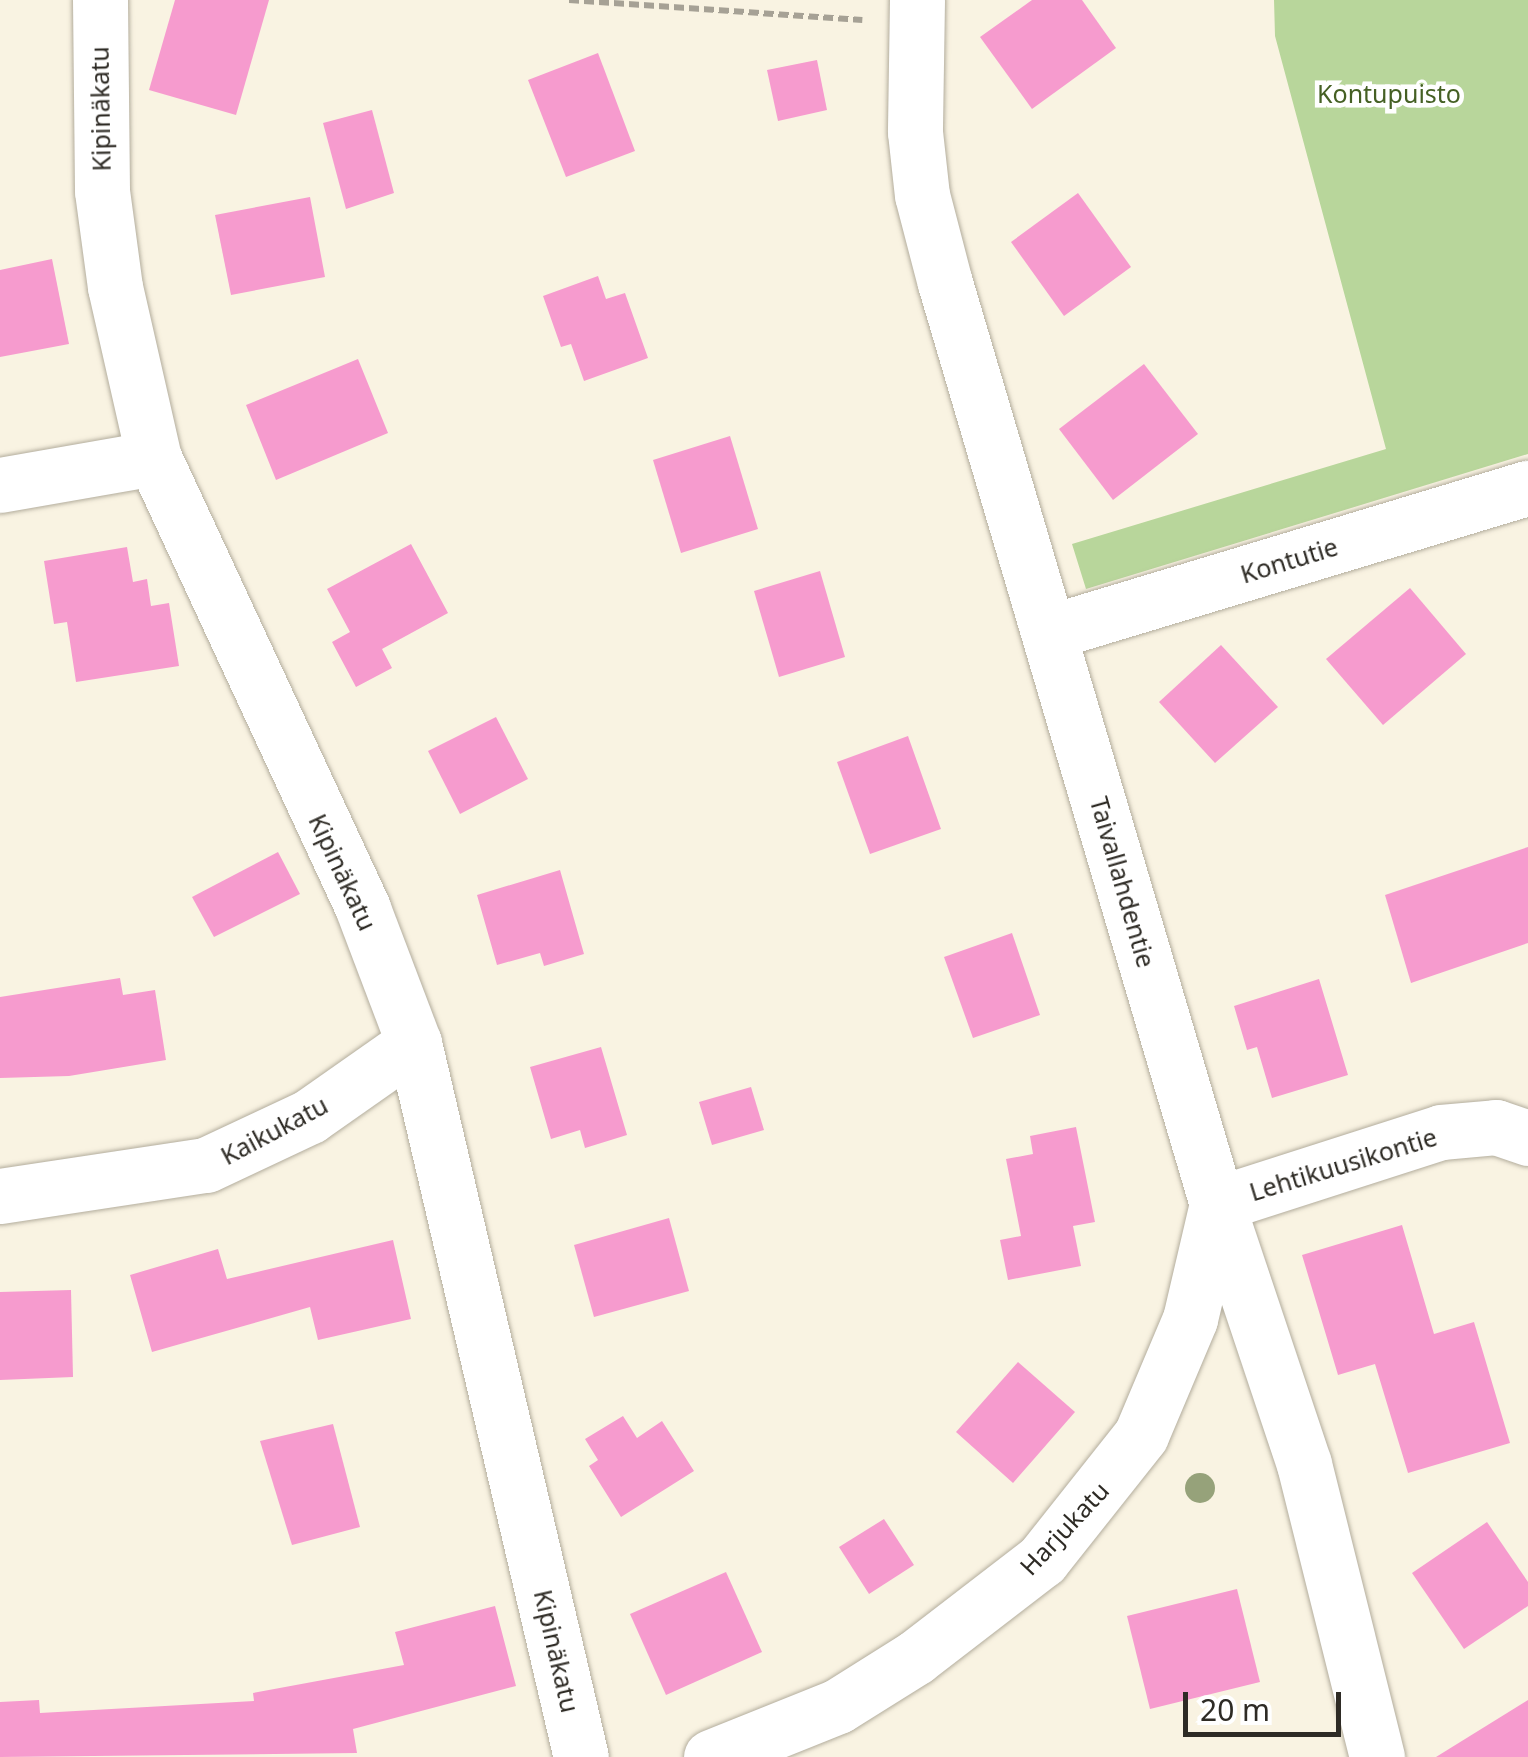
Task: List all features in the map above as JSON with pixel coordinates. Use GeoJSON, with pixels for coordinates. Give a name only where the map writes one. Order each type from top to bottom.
{"type":"FeatureCollection","features":[{"type":"Feature","properties":{"kind":"street","name":"Kipinäkatu"},"geometry":{"type":"LineString","coordinates":[[100,0],[102,191],[116,287],[154,458],[362,908],[414,1044],[581,1757]]}},
{"type":"Feature","properties":{"kind":"street","name":"Taivallahdentie"},"geometry":{"type":"LineString","coordinates":[[916,12],[922,195],[1217,1204],[1304,1464],[1377,1757]]}},
{"type":"Feature","properties":{"kind":"street"},"geometry":{"type":"LineString","coordinates":[[0,485],[154,458]]}},
{"type":"Feature","properties":{"kind":"street","name":"Kontutie"},"geometry":{"type":"LineString","coordinates":[[1050,632],[1528,488]]}},
{"type":"Feature","properties":{"kind":"street","name":"Kaikukatu"},"geometry":{"type":"LineString","coordinates":[[0,1196],[206,1165],[310,1116],[414,1044]]}},
{"type":"Feature","properties":{"kind":"street","name":"Lehtikuusikontie"},"geometry":{"type":"LineString","coordinates":[[1217,1204],[1441,1132],[1496,1127],[1528,1138]]}},
{"type":"Feature","properties":{"kind":"street","name":"Harjukatu"},"geometry":{"type":"LineString","coordinates":[[711,1757],[838,1706],[916,1657],[1053,1548],[1141,1434],[1190,1319],[1217,1204]]}},
{"type":"Feature","properties":{"kind":"path"},"geometry":{"type":"LineString","coordinates":[[569,0],[916,12]]}},
{"type":"Feature","properties":{"kind":"green space","name":"Kontupuisto"},"geometry":{"type":"Polygon","coordinates":[[[1274,0],[1528,0],[1528,454],[1086,589],[1072,544],[1386,449],[1275,36],[1274,0]]]}},
{"type":"Feature","properties":{"kind":"building"},"geometry":{"type":"Polygon","coordinates":[[[175,0],[269,0],[236,115],[149,90],[175,0]]]}},
{"type":"Feature","properties":{"kind":"building"},"geometry":{"type":"Polygon","coordinates":[[[1032,0],[1082,0],[1116,48],[1032,109],[980,37],[1032,0]]]}},
{"type":"Feature","properties":{"kind":"building"},"geometry":{"type":"Polygon","coordinates":[[[598,53],[635,151],[566,177],[528,80],[598,53]]]}},
{"type":"Feature","properties":{"kind":"building"},"geometry":{"type":"Polygon","coordinates":[[[817,60],[827,110],[778,121],[767,70],[817,60]]]}},
{"type":"Feature","properties":{"kind":"building"},"geometry":{"type":"Polygon","coordinates":[[[372,110],[394,193],[346,209],[323,123],[372,110]]]}},
{"type":"Feature","properties":{"kind":"building"},"geometry":{"type":"Polygon","coordinates":[[[1078,193],[1131,267],[1064,316],[1011,242],[1078,193]]]}},
{"type":"Feature","properties":{"kind":"building"},"geometry":{"type":"Polygon","coordinates":[[[310,197],[325,277],[231,295],[215,215],[310,197]]]}},
{"type":"Feature","properties":{"kind":"building"},"geometry":{"type":"Polygon","coordinates":[[[52,259],[69,344],[0,357],[0,270],[52,259]]]}},
{"type":"Feature","properties":{"kind":"building"},"geometry":{"type":"Polygon","coordinates":[[[598,276],[606,299],[625,293],[648,358],[584,381],[571,344],[561,347],[543,296],[598,276]]]}},
{"type":"Feature","properties":{"kind":"building"},"geometry":{"type":"Polygon","coordinates":[[[358,359],[388,433],[276,480],[246,405],[358,359]]]}},
{"type":"Feature","properties":{"kind":"building"},"geometry":{"type":"Polygon","coordinates":[[[1144,364],[1198,434],[1113,500],[1059,429],[1144,364]]]}},
{"type":"Feature","properties":{"kind":"building"},"geometry":{"type":"Polygon","coordinates":[[[730,436],[758,529],[681,553],[653,460],[730,436]]]}},
{"type":"Feature","properties":{"kind":"building"},"geometry":{"type":"Polygon","coordinates":[[[411,544],[448,613],[382,649],[392,668],[356,687],[332,642],[350,632],[327,589],[411,544]]]}},
{"type":"Feature","properties":{"kind":"building"},"geometry":{"type":"Polygon","coordinates":[[[127,547],[133,582],[147,579],[151,606],[169,603],[179,666],[76,682],[67,622],[54,624],[44,561],[127,547]]]}},
{"type":"Feature","properties":{"kind":"building"},"geometry":{"type":"Polygon","coordinates":[[[820,571],[845,657],[779,677],[754,591],[820,571]]]}},
{"type":"Feature","properties":{"kind":"building"},"geometry":{"type":"Polygon","coordinates":[[[1410,588],[1466,654],[1383,725],[1326,659],[1410,588]]]}},
{"type":"Feature","properties":{"kind":"building"},"geometry":{"type":"Polygon","coordinates":[[[1221,645],[1278,707],[1215,763],[1159,702],[1221,645]]]}},
{"type":"Feature","properties":{"kind":"building"},"geometry":{"type":"Polygon","coordinates":[[[496,717],[528,779],[460,814],[428,751],[496,717]]]}},
{"type":"Feature","properties":{"kind":"building"},"geometry":{"type":"Polygon","coordinates":[[[908,736],[941,829],[870,854],[837,762],[908,736]]]}},
{"type":"Feature","properties":{"kind":"building"},"geometry":{"type":"Polygon","coordinates":[[[1528,847],[1528,943],[1411,983],[1385,895],[1528,847]]]}},
{"type":"Feature","properties":{"kind":"building"},"geometry":{"type":"Polygon","coordinates":[[[278,852],[300,894],[214,937],[192,897],[278,852]]]}},
{"type":"Feature","properties":{"kind":"building"},"geometry":{"type":"Polygon","coordinates":[[[560,870],[584,954],[544,966],[540,953],[497,965],[477,895],[560,870]]]}},
{"type":"Feature","properties":{"kind":"building"},"geometry":{"type":"Polygon","coordinates":[[[1012,933],[1040,1015],[973,1038],[944,957],[1012,933]]]}},
{"type":"Feature","properties":{"kind":"building"},"geometry":{"type":"Polygon","coordinates":[[[120,978],[123,995],[155,990],[166,1060],[69,1076],[0,1078],[0,997],[120,978]]]}},
{"type":"Feature","properties":{"kind":"building"},"geometry":{"type":"Polygon","coordinates":[[[1319,979],[1348,1075],[1272,1098],[1257,1047],[1247,1050],[1234,1006],[1319,979]]]}},
{"type":"Feature","properties":{"kind":"building"},"geometry":{"type":"Polygon","coordinates":[[[601,1047],[627,1135],[585,1148],[580,1130],[551,1139],[530,1067],[601,1047]]]}},
{"type":"Feature","properties":{"kind":"building"},"geometry":{"type":"Polygon","coordinates":[[[751,1087],[764,1130],[712,1145],[699,1102],[751,1087]]]}},
{"type":"Feature","properties":{"kind":"building"},"geometry":{"type":"Polygon","coordinates":[[[1076,1127],[1095,1222],[1073,1226],[1081,1266],[1008,1280],[1000,1240],[1021,1236],[1006,1159],[1033,1154],[1030,1136],[1076,1127]]]}},
{"type":"Feature","properties":{"kind":"building"},"geometry":{"type":"Polygon","coordinates":[[[669,1218],[689,1291],[594,1317],[574,1245],[669,1218]]]}},
{"type":"Feature","properties":{"kind":"building"},"geometry":{"type":"Polygon","coordinates":[[[1402,1225],[1434,1334],[1474,1322],[1510,1443],[1408,1473],[1375,1364],[1338,1375],[1302,1255],[1402,1225]]]}},
{"type":"Feature","properties":{"kind":"building"},"geometry":{"type":"Polygon","coordinates":[[[393,1240],[411,1319],[318,1340],[310,1307],[152,1352],[130,1275],[218,1249],[227,1279],[393,1240]]]}},
{"type":"Feature","properties":{"kind":"building"},"geometry":{"type":"Polygon","coordinates":[[[71,1290],[73,1377],[0,1380],[0,1292],[71,1290]]]}},
{"type":"Feature","properties":{"kind":"building"},"geometry":{"type":"Polygon","coordinates":[[[1018,1362],[1075,1412],[1013,1483],[956,1432],[1018,1362]]]}},
{"type":"Feature","properties":{"kind":"building"},"geometry":{"type":"Polygon","coordinates":[[[623,1416],[637,1438],[662,1421],[694,1471],[621,1517],[589,1466],[598,1460],[585,1439],[623,1416]]]}},
{"type":"Feature","properties":{"kind":"building"},"geometry":{"type":"Polygon","coordinates":[[[333,1424],[360,1527],[292,1545],[260,1441],[333,1424]]]}},
{"type":"Feature","properties":{"kind":"building"},"geometry":{"type":"Polygon","coordinates":[[[884,1519],[914,1565],[869,1594],[839,1547],[884,1519]]]}},
{"type":"Feature","properties":{"kind":"building"},"geometry":{"type":"Polygon","coordinates":[[[1487,1522],[1528,1582],[1528,1606],[1464,1649],[1412,1573],[1487,1522]]]}},
{"type":"Feature","properties":{"kind":"building"},"geometry":{"type":"Polygon","coordinates":[[[726,1572],[762,1652],[666,1695],[630,1614],[726,1572]]]}},
{"type":"Feature","properties":{"kind":"building"},"geometry":{"type":"Polygon","coordinates":[[[1237,1589],[1260,1682],[1150,1709],[1127,1616],[1237,1589]]]}},
{"type":"Feature","properties":{"kind":"building"},"geometry":{"type":"Polygon","coordinates":[[[495,1606],[516,1686],[353,1729],[357,1753],[0,1757],[0,1702],[39,1700],[40,1713],[254,1701],[253,1693],[404,1665],[395,1632],[495,1606]]]}},
{"type":"Feature","properties":{"kind":"building"},"geometry":{"type":"Polygon","coordinates":[[[1528,1700],[1528,1757],[1436,1757],[1528,1700]]]}}]}
